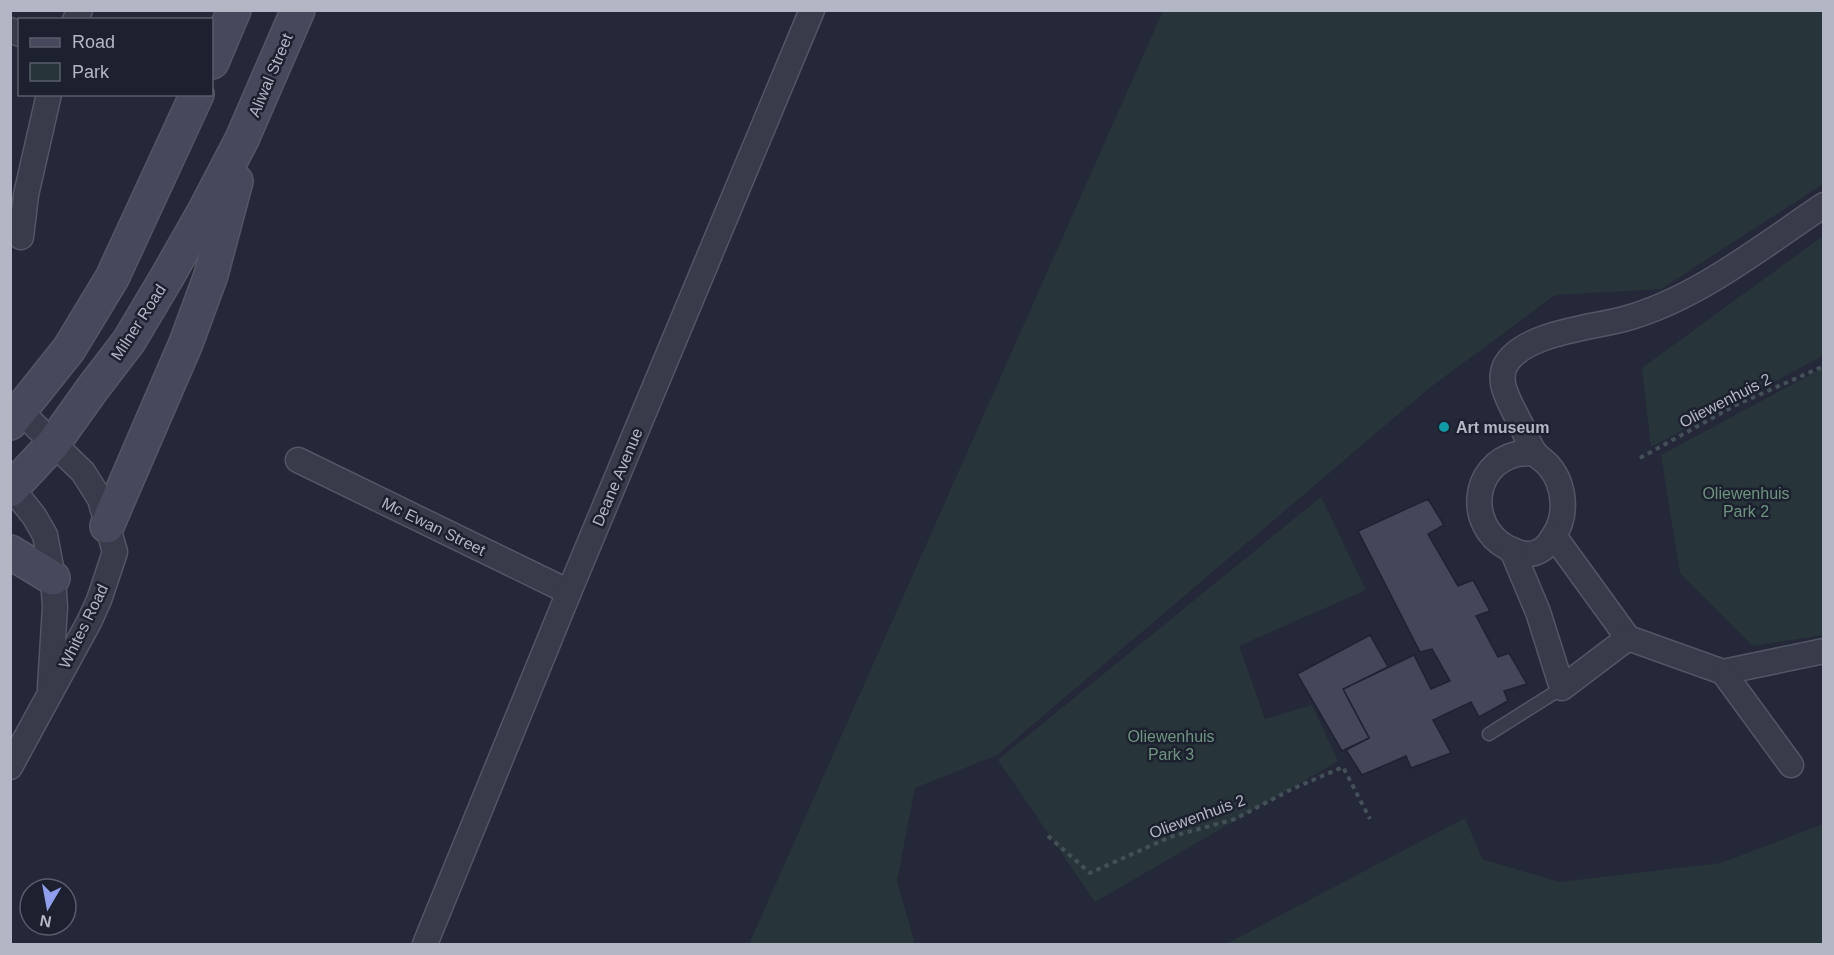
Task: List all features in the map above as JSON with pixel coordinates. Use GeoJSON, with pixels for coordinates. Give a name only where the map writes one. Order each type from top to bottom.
{"type":"FeatureCollection","features":[{"type":"Feature","properties":{"kind":"main road"},"geometry":{"type":"LineString","coordinates":[[213,60],[234,10]]}},
{"type":"Feature","properties":{"kind":"main road","name":"Aliwal Street"},"geometry":{"type":"LineString","coordinates":[[242,140],[298,10]]}},
{"type":"Feature","properties":{"kind":"main road"},"geometry":{"type":"LineString","coordinates":[[16,418],[69,349],[112,278],[197,96]]}},
{"type":"Feature","properties":{"kind":"main road"},"geometry":{"type":"LineString","coordinates":[[107,526],[186,343],[211,274],[255,110]]}},
{"type":"Feature","properties":{"kind":"main road","name":"Milner Road"},"geometry":{"type":"LineString","coordinates":[[11,488],[53,444],[129,341],[204,212],[242,140]]}},
{"type":"Feature","properties":{"kind":"main road"},"geometry":{"type":"LineString","coordinates":[[10,552],[53,578]]}},
{"type":"Feature","properties":{"kind":"street","name":"Deane Avenue"},"geometry":{"type":"LineString","coordinates":[[424,945],[812,10]]}},
{"type":"Feature","properties":{"kind":"street"},"geometry":{"type":"LineString","coordinates":[[21,237],[26,195],[49,96]]}},
{"type":"Feature","properties":{"kind":"street"},"geometry":{"type":"LineString","coordinates":[[1535,453],[1516,454],[1499,462],[1487,475],[1479,492],[1479,510],[1485,527],[1496,542],[1512,550],[1528,554],[1544,549],[1554,536],[1562,519],[1563,500],[1559,482],[1549,466],[1535,453],[1508,398],[1502,374],[1505,367],[1521,349],[1555,334],[1624,319],[1663,306],[1700,287],[1824,205]]}},
{"type":"Feature","properties":{"kind":"street","name":"Whites Road"},"geometry":{"type":"LineString","coordinates":[[10,767],[99,600],[115,552],[100,499],[83,472],[53,444],[16,418]]}},
{"type":"Feature","properties":{"kind":"street","name":"Mc Ewan Street"},"geometry":{"type":"LineString","coordinates":[[298,460],[569,592]]}},
{"type":"Feature","properties":{"kind":"street","name":"Whites Road"},"geometry":{"type":"LineString","coordinates":[[11,488],[34,516],[45,535],[53,578],[55,606],[50,693]]}},
{"type":"Feature","properties":{"kind":"street"},"geometry":{"type":"LineString","coordinates":[[1554,536],[1628,638],[1723,672],[1824,651]]}},
{"type":"Feature","properties":{"kind":"street"},"geometry":{"type":"LineString","coordinates":[[1512,550],[1538,612],[1562,688],[1628,638]]}},
{"type":"Feature","properties":{"kind":"street"},"geometry":{"type":"LineString","coordinates":[[1723,672],[1791,765]]}},
{"type":"Feature","properties":{"kind":"lane"},"geometry":{"type":"LineString","coordinates":[[1489,734],[1562,688]]}},
{"type":"Feature","properties":{"kind":"path","name":"Oliewenhuis 2"},"geometry":{"type":"LineString","coordinates":[[1640,458],[1736,405],[1824,366]]}},
{"type":"Feature","properties":{"kind":"path","name":"Oliewenhuis 2"},"geometry":{"type":"LineString","coordinates":[[1048,836],[1090,873],[1170,837],[1235,819],[1290,790],[1343,767],[1370,819]]}},
{"type":"Feature","properties":{"kind":"green space"},"geometry":{"type":"Polygon","coordinates":[[[1163,11],[1823,11],[1823,184],[1661,289],[1555,295],[1428,389],[997,755],[915,788],[897,881],[915,944],[749,944],[1163,11]]]}},
{"type":"Feature","properties":{"kind":"green space"},"geometry":{"type":"Polygon","coordinates":[[[1823,236],[1823,356],[1651,447],[1642,368],[1823,236]]]}},
{"type":"Feature","properties":{"kind":"green space","name":"Oliewenhuis Park 2"},"geometry":{"type":"Polygon","coordinates":[[[1823,368],[1823,635],[1753,646],[1680,573],[1661,455],[1823,368]]]}},
{"type":"Feature","properties":{"kind":"green space","name":"Oliewenhuis Park 3"},"geometry":{"type":"Polygon","coordinates":[[[1321,497],[1366,590],[1239,646],[1265,719],[1312,705],[1338,761],[1095,902],[998,760],[1321,497]]]}},
{"type":"Feature","properties":{"kind":"green space"},"geometry":{"type":"Polygon","coordinates":[[[1465,818],[1482,859],[1559,882],[1721,863],[1823,824],[1823,944],[1226,944],[1465,818]]]}},
{"type":"Feature","properties":{"kind":"building"},"geometry":{"type":"Polygon","coordinates":[[[1428,499],[1444,525],[1428,534],[1458,586],[1473,580],[1490,611],[1476,616],[1498,657],[1509,653],[1527,684],[1504,691],[1508,701],[1479,717],[1471,702],[1433,720],[1451,753],[1411,768],[1406,756],[1362,775],[1346,750],[1369,738],[1343,689],[1414,655],[1431,689],[1450,681],[1432,649],[1420,652],[1358,531],[1428,499]]]}},
{"type":"Feature","properties":{"kind":"building"},"geometry":{"type":"Polygon","coordinates":[[[1370,635],[1388,667],[1343,689],[1369,738],[1342,751],[1297,674],[1370,635]]]}},
{"type":"Feature","properties":{"kind":"place","name":"Art museum"},"geometry":{"type":"Point","coordinates":[1444,427]}}]}
